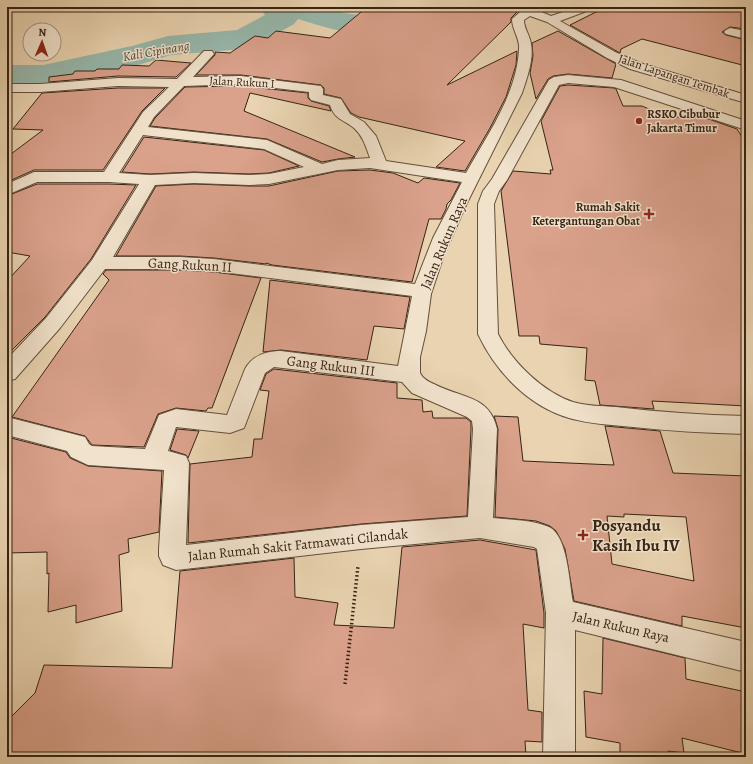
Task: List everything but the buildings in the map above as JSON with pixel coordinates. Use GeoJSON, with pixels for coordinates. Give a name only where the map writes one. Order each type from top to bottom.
{"type":"FeatureCollection","features":[{"type":"Feature","properties":{"kind":"street"},"geometry":{"type":"LineString","coordinates":[[551,20],[579,8]]}},
{"type":"Feature","properties":{"kind":"street","name":"Jalan Lapangan Tembak"},"geometry":{"type":"LineString","coordinates":[[525,9],[551,20],[611,55],[639,67],[746,99]]}},
{"type":"Feature","properties":{"kind":"street","name":"Jalan Rukun Raya"},"geometry":{"type":"LineString","coordinates":[[409,375],[409,361],[414,341],[422,291],[438,249],[472,179],[511,106],[519,83],[526,49],[518,18],[522,15],[525,9]]}},
{"type":"Feature","properties":{"kind":"street"},"geometry":{"type":"LineString","coordinates":[[730,32],[746,35]]}},
{"type":"Feature","properties":{"kind":"street"},"geometry":{"type":"LineString","coordinates":[[109,176],[140,130],[148,115],[208,54]]}},
{"type":"Feature","properties":{"kind":"street"},"geometry":{"type":"LineString","coordinates":[[620,84],[639,67]]}},
{"type":"Feature","properties":{"kind":"street"},"geometry":{"type":"LineString","coordinates":[[746,126],[620,84],[568,78],[559,80],[554,83],[499,180],[491,191],[486,204],[488,334],[494,349],[515,373],[540,395],[566,408],[624,417],[684,424],[746,425]]}},
{"type":"Feature","properties":{"kind":"street","name":"Jalan Rukun I"},"geometry":{"type":"LineString","coordinates":[[180,83],[195,81],[241,80],[316,89],[316,97],[336,102],[339,110],[345,116],[360,125],[371,139],[378,163]]}},
{"type":"Feature","properties":{"kind":"street"},"geometry":{"type":"LineString","coordinates":[[7,88],[40,88],[118,82],[180,83]]}},
{"type":"Feature","properties":{"kind":"street"},"geometry":{"type":"LineString","coordinates":[[140,130],[267,145],[321,169]]}},
{"type":"Feature","properties":{"kind":"street"},"geometry":{"type":"LineString","coordinates":[[7,190],[34,177],[109,176],[150,180],[194,178],[225,180],[269,179],[338,165],[378,163],[472,179]]}},
{"type":"Feature","properties":{"kind":"street"},"geometry":{"type":"LineString","coordinates":[[7,373],[53,323],[100,263],[150,180]]}},
{"type":"Feature","properties":{"kind":"street","name":"Gang Rukun II"},"geometry":{"type":"LineString","coordinates":[[100,263],[180,263],[214,265],[422,291]]}},
{"type":"Feature","properties":{"kind":"street","name":"Gang Rukun III"},"geometry":{"type":"LineString","coordinates":[[153,459],[167,421],[176,418],[230,424],[236,422],[256,369],[269,359],[281,359],[409,375]]}},
{"type":"Feature","properties":{"kind":"street"},"geometry":{"type":"LineString","coordinates":[[409,375],[416,384],[428,392],[475,410],[483,418],[485,429],[480,527]]}},
{"type":"Feature","properties":{"kind":"street","name":"Jalan Rumah Sakit Fatmawati Cilandak"},"geometry":{"type":"LineString","coordinates":[[7,426],[77,444],[79,450],[88,455],[153,459],[177,463],[172,549],[173,556],[176,558],[361,537],[480,527]]}},
{"type":"Feature","properties":{"kind":"street","name":"Jalan Rukun Raya"},"geometry":{"type":"LineString","coordinates":[[480,527],[540,536],[546,540],[550,547],[560,613],[746,657]]}},
{"type":"Feature","properties":{"kind":"street"},"geometry":{"type":"LineString","coordinates":[[559,757],[560,613]]}},
{"type":"Feature","properties":{"kind":"path"},"geometry":{"type":"LineString","coordinates":[[346,684],[361,537]]}},
{"type":"Feature","properties":{"kind":"waterway","name":"Kali Cipinang"},"geometry":{"type":"LineString","coordinates":[[7,75],[43,75],[138,55],[168,46],[244,39],[283,18],[277,11],[286,7]]}},
{"type":"Feature","properties":{"kind":"waterway","name":"Kali Cipinang"},"geometry":{"type":"LineString","coordinates":[[289,7],[344,22],[367,25],[377,25],[389,22],[423,7]]}},
{"type":"Feature","properties":{"kind":"place","name":"RSKO Cibubur Jakarta Timur"},"geometry":{"type":"Point","coordinates":[639,121]}},
{"type":"Feature","properties":{"kind":"place","name":"Rumah Sakit Ketergantungan Obat"},"geometry":{"type":"Point","coordinates":[649,214]}},
{"type":"Feature","properties":{"kind":"place","name":"Posyandu Kasih Ibu IV"},"geometry":{"type":"Point","coordinates":[583,535]}}]}
